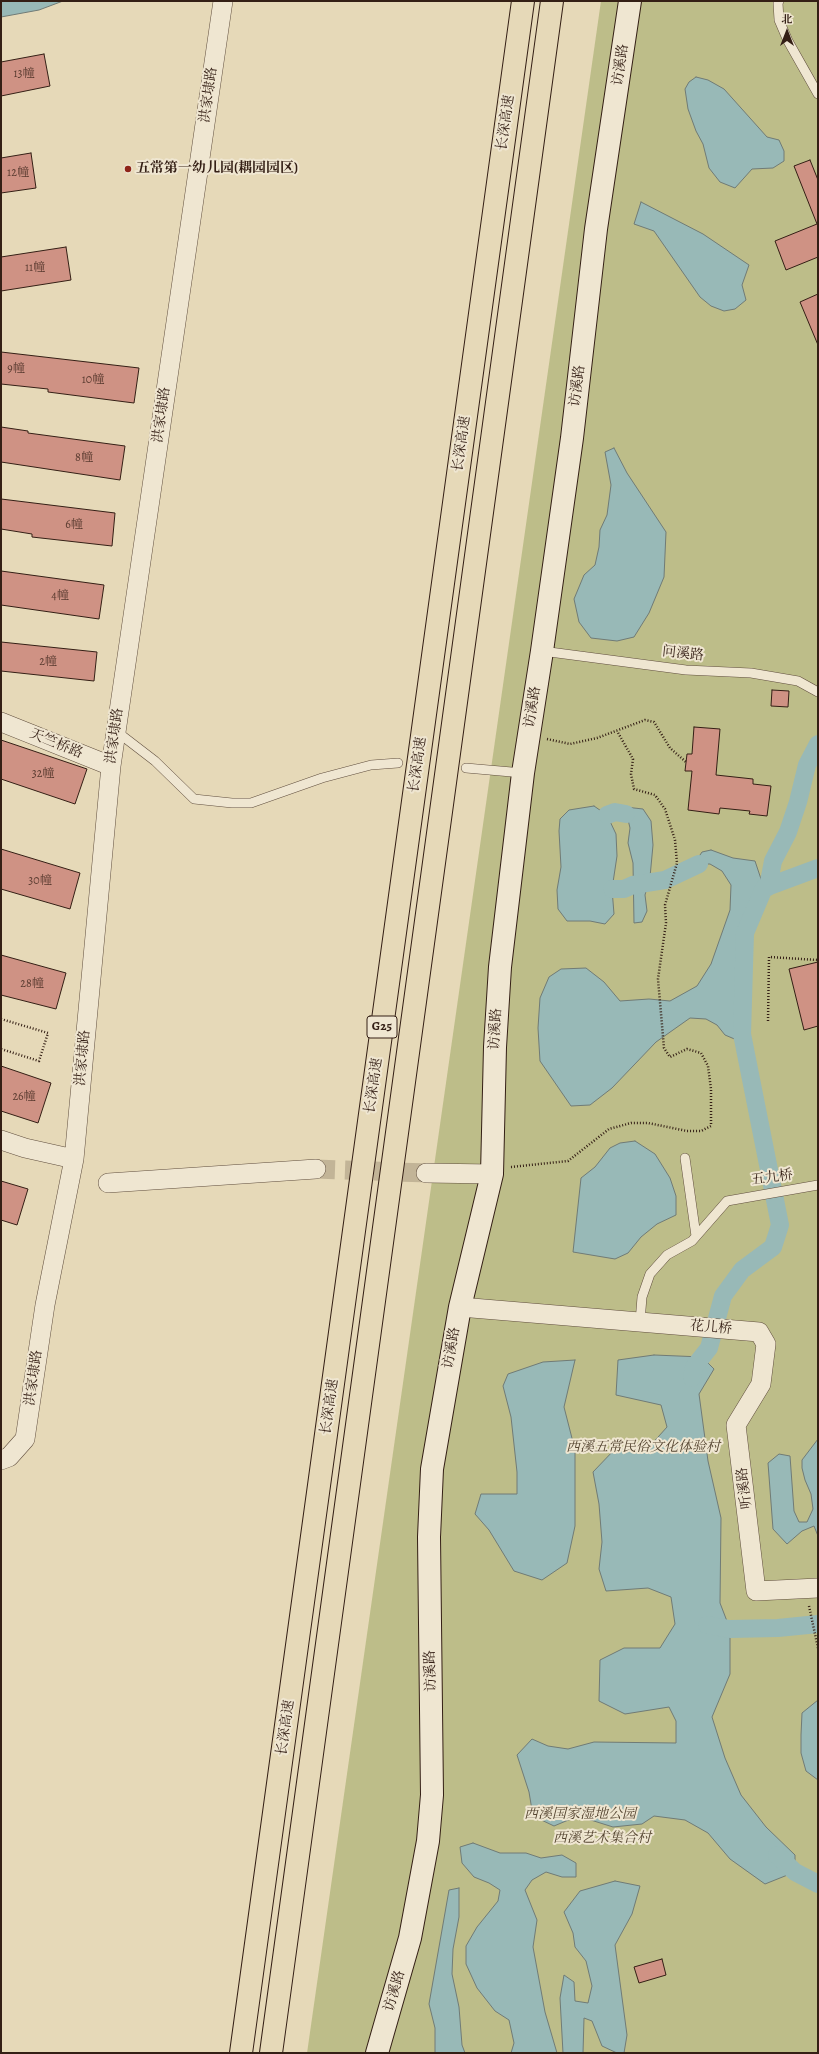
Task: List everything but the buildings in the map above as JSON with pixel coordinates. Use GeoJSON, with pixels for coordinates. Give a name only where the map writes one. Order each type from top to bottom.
{"type":"FeatureCollection","features":[{"type":"Feature","properties":{"kind":"highway","name":"长深高速"},"geometry":{"type":"LineString","coordinates":[[241,2053],[523,1]]}},
{"type":"Feature","properties":{"kind":"highway","name":"长深高速"},"geometry":{"type":"LineString","coordinates":[[271,2053],[552,1]]}},
{"type":"Feature","properties":{"kind":"street","name":"访溪路"},"geometry":{"type":"LineString","coordinates":[[377,2053],[410,1938],[428,1842],[432,1787],[429,1544],[432,1469],[460,1307],[492,1171],[495,1047],[500,967],[523,773],[572,438],[596,229],[630,1]]}},
{"type":"Feature","properties":{"kind":"street","name":"洪家埭路"},"geometry":{"type":"LineString","coordinates":[[1,1460],[9,1457],[25,1439],[45,1305],[74,1159],[111,766],[223,3]]}},
{"type":"Feature","properties":{"kind":"street","name":"天竺桥路"},"geometry":{"type":"LineString","coordinates":[[1,722],[111,766]]}},
{"type":"Feature","properties":{"kind":"street"},"geometry":{"type":"LineString","coordinates":[[1,1140],[25,1148],[74,1159]]}},
{"type":"Feature","properties":{"kind":"street"},"geometry":{"type":"LineString","coordinates":[[108,1183],[316,1169]]}},
{"type":"Feature","properties":{"kind":"street"},"geometry":{"type":"LineString","coordinates":[[426,1173],[492,1171]]}},
{"type":"Feature","properties":{"kind":"street"},"geometry":{"type":"LineString","coordinates":[[460,1307],[640,1322]]}},
{"type":"Feature","properties":{"kind":"street","name":"花儿桥"},"geometry":{"type":"LineString","coordinates":[[640,1322],[759,1332]]}},
{"type":"Feature","properties":{"kind":"street","name":"听溪路"},"geometry":{"type":"LineString","coordinates":[[759,1332],[766,1344],[761,1384],[736,1425],[756,1591],[812,1589]]}},
{"type":"Feature","properties":{"kind":"lane"},"geometry":{"type":"LineString","coordinates":[[780,1],[778,3],[779,20],[788,41],[818,94]]}},
{"type":"Feature","properties":{"kind":"lane","name":"问溪路"},"geometry":{"type":"LineString","coordinates":[[542,651],[686,670],[751,673],[798,681],[818,692]]}},
{"type":"Feature","properties":{"kind":"lane"},"geometry":{"type":"LineString","coordinates":[[116,731],[155,761],[194,799],[232,803],[251,803],[322,778],[364,767],[398,763]]}},
{"type":"Feature","properties":{"kind":"lane"},"geometry":{"type":"LineString","coordinates":[[466,768],[523,773]]}},
{"type":"Feature","properties":{"kind":"lane"},"geometry":{"type":"LineString","coordinates":[[685,1158],[696,1236]]}},
{"type":"Feature","properties":{"kind":"lane","name":"五九桥"},"geometry":{"type":"LineString","coordinates":[[640,1322],[642,1297],[650,1274],[667,1255],[692,1241],[727,1201],[818,1185]]}},
{"type":"Feature","properties":{"kind":"path"},"geometry":{"type":"LineString","coordinates":[[529,737],[570,744],[598,738],[645,720],[654,722],[670,748],[686,762]]}},
{"type":"Feature","properties":{"kind":"path"},"geometry":{"type":"LineString","coordinates":[[492,1171],[568,1161],[609,1129],[631,1123],[648,1123],[687,1131],[701,1131],[711,1126],[711,1089],[708,1066],[701,1053],[687,1049],[670,1057],[664,1048],[658,978],[666,923],[665,905],[677,863],[675,840],[665,809],[655,795],[634,789],[631,774],[633,759],[617,731]]}},
{"type":"Feature","properties":{"kind":"path"},"geometry":{"type":"LineString","coordinates":[[768,1021],[769,958],[818,960]]}},
{"type":"Feature","properties":{"kind":"path"},"geometry":{"type":"LineString","coordinates":[[1,1019],[48,1033],[39,1061],[1,1049]]}},
{"type":"Feature","properties":{"kind":"path"},"geometry":{"type":"LineString","coordinates":[[812,1589],[818,1648]]}},
{"type":"Feature","properties":{"kind":"green space","name":"西溪国家湿地公园"},"geometry":{"type":"Polygon","coordinates":[[[601,1],[818,1],[818,2053],[307,2053],[601,1]]]}},
{"type":"Feature","properties":{"kind":"water"},"geometry":{"type":"Polygon","coordinates":[[[1,1],[63,1],[39,10],[1,17],[1,1]]]}},
{"type":"Feature","properties":{"kind":"water"},"geometry":{"type":"Polygon","coordinates":[[[696,77],[708,80],[724,89],[767,137],[779,140],[784,151],[784,161],[773,168],[752,169],[735,188],[720,182],[709,168],[703,144],[696,131],[688,109],[685,89],[689,82],[696,77]]]}},
{"type":"Feature","properties":{"kind":"water"},"geometry":{"type":"Polygon","coordinates":[[[641,202],[703,234],[749,265],[742,285],[746,300],[735,309],[724,311],[711,306],[700,297],[654,231],[634,224],[641,202]]]}},
{"type":"Feature","properties":{"kind":"water"},"geometry":{"type":"Polygon","coordinates":[[[614,448],[627,473],[666,532],[664,577],[649,613],[634,637],[617,641],[591,638],[579,622],[574,599],[584,575],[595,565],[599,547],[600,530],[607,515],[611,485],[605,452],[614,448]]]}},
{"type":"Feature","properties":{"kind":"water"},"geometry":{"type":"Polygon","coordinates":[[[594,806],[607,815],[616,834],[617,856],[612,889],[614,914],[605,924],[590,921],[567,921],[558,909],[557,890],[561,867],[559,831],[560,819],[569,810],[594,806]]]}},
{"type":"Feature","properties":{"kind":"water"},"geometry":{"type":"Polygon","coordinates":[[[625,807],[643,809],[651,821],[653,845],[650,877],[645,895],[647,911],[642,922],[634,923],[633,863],[628,843],[630,828],[625,807]]]}},
{"type":"Feature","properties":{"kind":"water"},"geometry":{"type":"Polygon","coordinates":[[[711,850],[733,858],[755,861],[764,888],[745,933],[744,1043],[725,1035],[717,1025],[706,1019],[690,1018],[656,1042],[612,1088],[590,1105],[571,1106],[540,1061],[538,1028],[540,998],[549,977],[561,969],[586,968],[604,982],[620,1001],[649,999],[670,1001],[697,986],[711,964],[730,910],[731,885],[722,871],[710,864],[699,864],[698,858],[702,852],[711,850]]]}},
{"type":"Feature","properties":{"kind":"water"},"geometry":{"type":"Polygon","coordinates":[[[635,1141],[655,1154],[670,1178],[676,1196],[676,1215],[657,1224],[641,1237],[628,1253],[615,1259],[573,1252],[581,1178],[595,1167],[610,1148],[620,1143],[635,1141]]]}},
{"type":"Feature","properties":{"kind":"water"},"geometry":{"type":"Polygon","coordinates":[[[654,1355],[702,1357],[714,1369],[699,1394],[708,1461],[721,1518],[720,1603],[730,1629],[730,1674],[712,1717],[725,1758],[741,1795],[766,1827],[795,1855],[795,1872],[765,1884],[730,1859],[708,1833],[685,1820],[654,1816],[642,1824],[613,1827],[578,1816],[554,1826],[533,1816],[529,1792],[517,1755],[532,1739],[548,1746],[568,1749],[594,1742],[676,1743],[676,1721],[669,1707],[625,1714],[599,1701],[600,1660],[624,1648],[660,1648],[675,1624],[671,1597],[648,1588],[606,1591],[599,1569],[602,1542],[599,1504],[593,1472],[615,1449],[650,1446],[667,1427],[661,1405],[616,1395],[618,1360],[654,1355]]]}},
{"type":"Feature","properties":{"kind":"water"},"geometry":{"type":"Polygon","coordinates":[[[575,1360],[564,1407],[575,1450],[575,1526],[567,1563],[542,1580],[514,1571],[489,1530],[475,1514],[481,1494],[517,1494],[517,1472],[511,1417],[503,1386],[508,1374],[543,1362],[575,1360]]]}},
{"type":"Feature","properties":{"kind":"water"},"geometry":{"type":"Polygon","coordinates":[[[818,1439],[818,1536],[814,1526],[802,1531],[787,1544],[773,1529],[768,1463],[779,1454],[790,1456],[794,1511],[799,1522],[807,1522],[813,1509],[811,1494],[802,1468],[802,1460],[818,1439]]]}},
{"type":"Feature","properties":{"kind":"water"},"geometry":{"type":"Polygon","coordinates":[[[818,1700],[818,1780],[806,1771],[801,1753],[801,1735],[802,1713],[818,1700]]]}},
{"type":"Feature","properties":{"kind":"water"},"geometry":{"type":"Polygon","coordinates":[[[473,1843],[500,1853],[526,1853],[541,1858],[562,1855],[576,1863],[576,1877],[562,1877],[546,1872],[532,1880],[525,1890],[537,1920],[533,1947],[545,2012],[557,2053],[511,2053],[514,2043],[509,2020],[495,2011],[477,1988],[466,1964],[466,1946],[477,1927],[498,1901],[500,1890],[489,1883],[474,1877],[462,1863],[460,1847],[473,1843]]]}},
{"type":"Feature","properties":{"kind":"water"},"geometry":{"type":"Polygon","coordinates":[[[615,1881],[640,1886],[632,1914],[615,1945],[627,2035],[624,2053],[617,2053],[602,2046],[592,2021],[584,2018],[583,2053],[563,2053],[560,1998],[564,1975],[574,1982],[575,2001],[588,2003],[592,1986],[586,1961],[575,1947],[573,1933],[564,1912],[580,1891],[615,1881]]]}},
{"type":"Feature","properties":{"kind":"water"},"geometry":{"type":"Polygon","coordinates":[[[459,1888],[459,1917],[453,1949],[452,1974],[459,2007],[462,2045],[465,2053],[435,2053],[435,2028],[429,2004],[449,1890],[459,1888]]]}},
{"type":"Feature","properties":{"kind":"waterway"},"geometry":{"type":"LineString","coordinates":[[768,887],[773,861],[788,832],[798,802],[807,765],[818,744]]}},
{"type":"Feature","properties":{"kind":"waterway"},"geometry":{"type":"LineString","coordinates":[[607,815],[615,812],[626,814]]}},
{"type":"Feature","properties":{"kind":"waterway"},"geometry":{"type":"LineString","coordinates":[[612,889],[624,889],[633,885],[665,880],[699,864]]}},
{"type":"Feature","properties":{"kind":"waterway"},"geometry":{"type":"LineString","coordinates":[[692,1378],[694,1367],[709,1348],[723,1296],[742,1270],[773,1247],[780,1225],[742,1034],[745,933],[764,888],[818,868]]}},
{"type":"Feature","properties":{"kind":"waterway"},"geometry":{"type":"LineString","coordinates":[[707,1625],[730,1629],[778,1628],[818,1624]]}},
{"type":"Feature","properties":{"kind":"waterway"},"geometry":{"type":"LineString","coordinates":[[777,1855],[795,1872],[818,1884]]}},
{"type":"Feature","properties":{"kind":"tunnel"},"geometry":{"type":"LineString","coordinates":[[316,1169],[426,1173]]}},
{"type":"Feature","properties":{"kind":"place","name":"五常第一幼儿园(耦园园区)"},"geometry":{"type":"Point","coordinates":[128,169]}},
{"type":"Feature","properties":{"kind":"park label","name":"西溪五常民俗文化体验村"},"geometry":{"type":"Point","coordinates":[643,1448]}},
{"type":"Feature","properties":{"kind":"park label","name":"西溪艺术集合村"},"geometry":{"type":"Point","coordinates":[602,1839]}}]}
